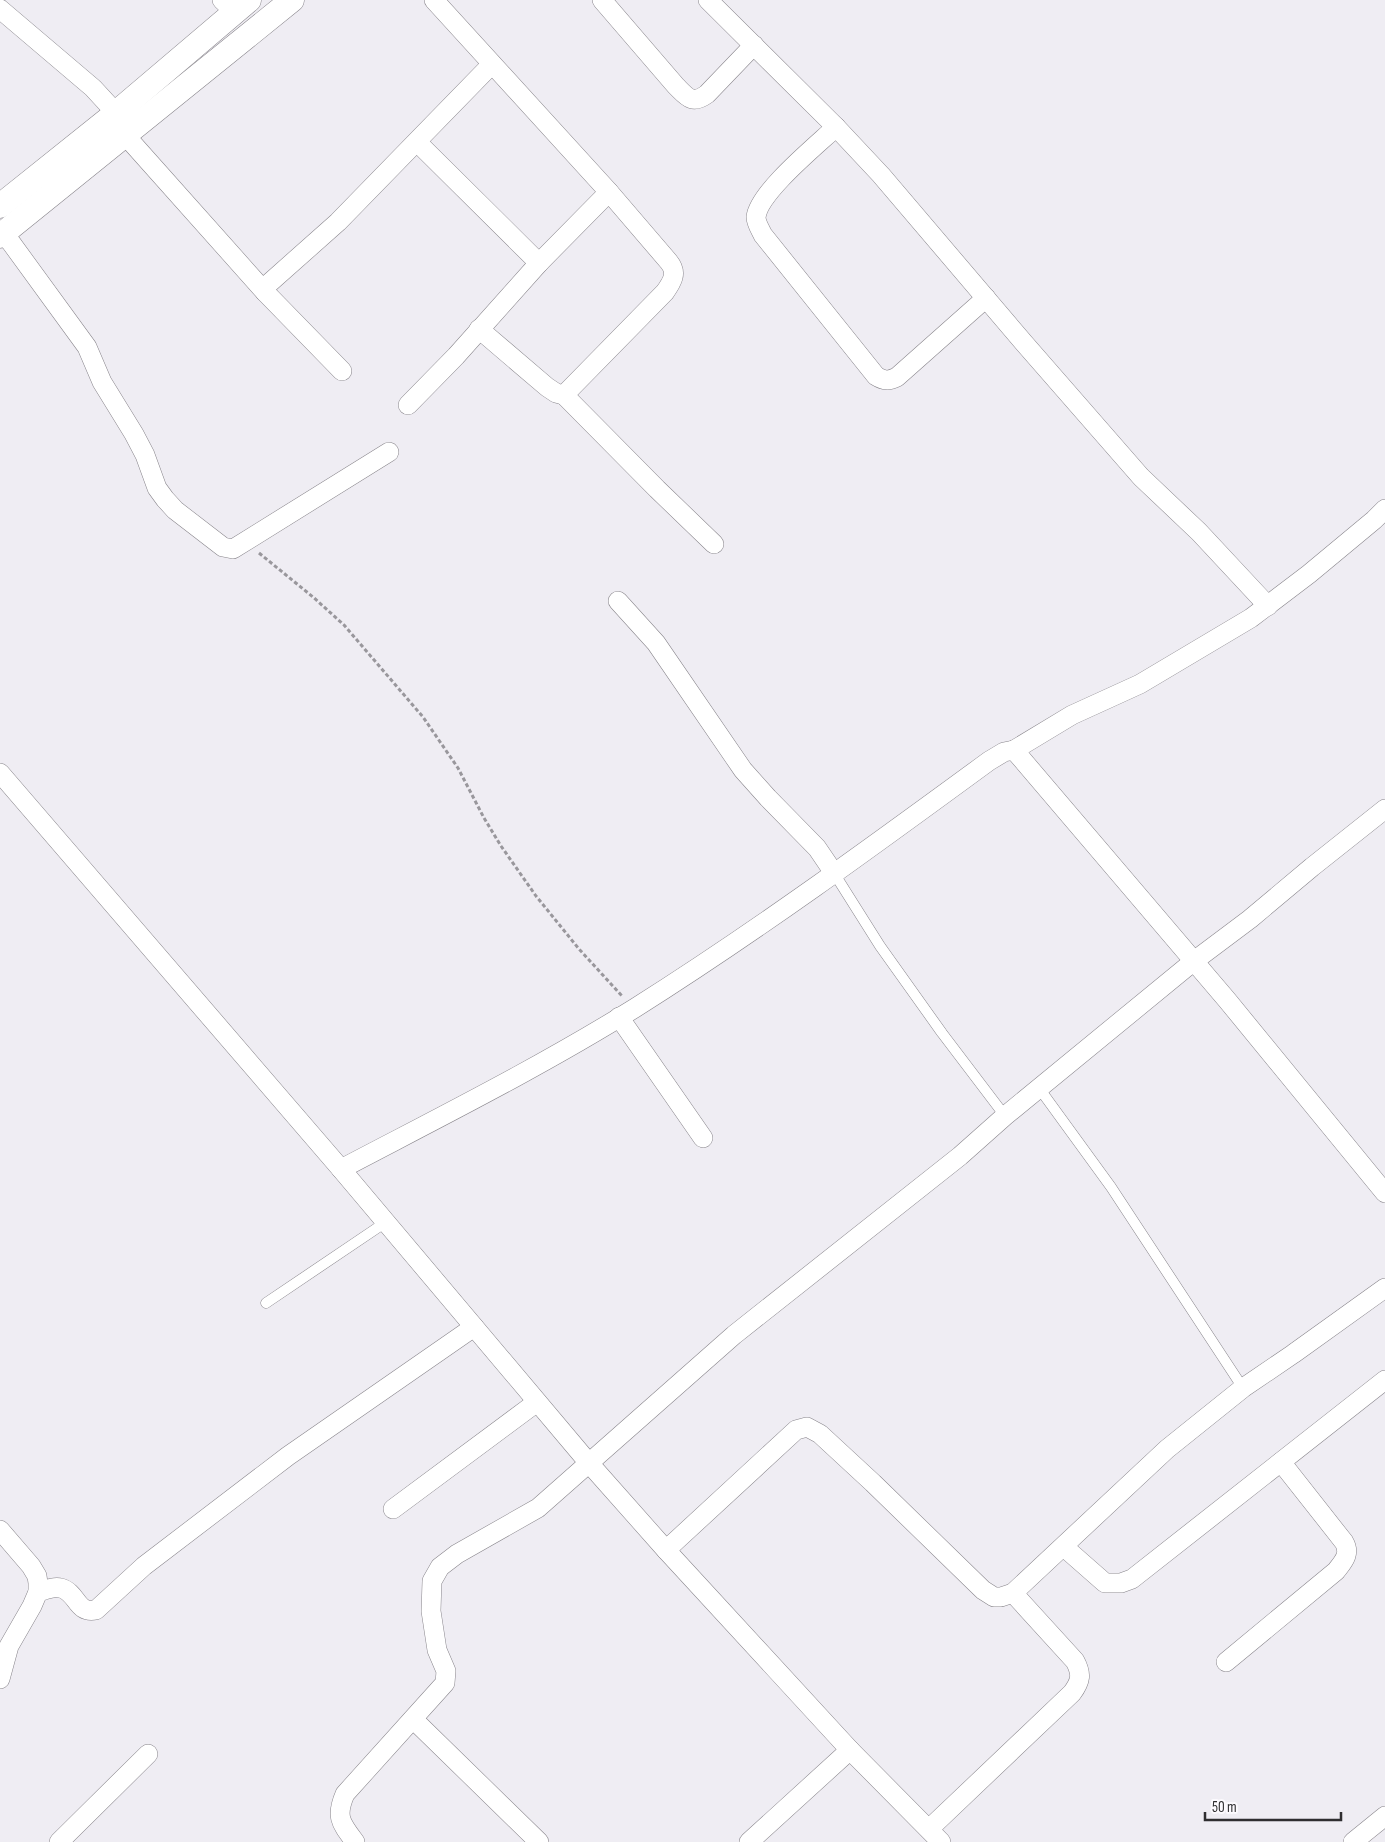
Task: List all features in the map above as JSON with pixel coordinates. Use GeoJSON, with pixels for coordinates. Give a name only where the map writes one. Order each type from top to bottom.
{"type":"FeatureCollection","features":[{"type":"Feature","properties":{"kind":"street"},"geometry":{"type":"LineString","coordinates":[[292,0],[2,235],[87,347],[102,382],[145,455],[157,488],[175,510],[222,548],[233,549],[389,452]]}},
{"type":"Feature","properties":{"kind":"street"},"geometry":{"type":"LineString","coordinates":[[434,0],[609,192],[670,262],[674,270],[674,277],[665,292],[564,396]]}},
{"type":"Feature","properties":{"kind":"street"},"geometry":{"type":"LineString","coordinates":[[602,0],[676,86],[693,100],[698,100],[707,94],[754,45]]}},
{"type":"Feature","properties":{"kind":"street"},"geometry":{"type":"LineString","coordinates":[[708,0],[836,127],[881,175],[1142,477],[1199,532],[1268,606]]}},
{"type":"Feature","properties":{"kind":"street"},"geometry":{"type":"LineString","coordinates":[[0,206],[116,112],[235,4]]}},
{"type":"Feature","properties":{"kind":"street"},"geometry":{"type":"LineString","coordinates":[[0,9],[92,88],[116,112]]}},
{"type":"Feature","properties":{"kind":"street"},"geometry":{"type":"LineString","coordinates":[[266,292],[266,286],[338,222],[492,64]]}},
{"type":"Feature","properties":{"kind":"street"},"geometry":{"type":"LineString","coordinates":[[836,127],[770,190],[758,211],[756,219],[763,235],[876,376],[883,380],[897,377],[986,298]]}},
{"type":"Feature","properties":{"kind":"street"},"geometry":{"type":"LineString","coordinates":[[125,136],[266,292],[342,371]]}},
{"type":"Feature","properties":{"kind":"street"},"geometry":{"type":"LineString","coordinates":[[417,142],[539,263]]}},
{"type":"Feature","properties":{"kind":"street"},"geometry":{"type":"LineString","coordinates":[[408,405],[539,263],[609,192]]}},
{"type":"Feature","properties":{"kind":"street"},"geometry":{"type":"LineString","coordinates":[[479,329],[556,394],[564,396],[714,544]]}},
{"type":"Feature","properties":{"kind":"street"},"geometry":{"type":"LineString","coordinates":[[341,1170],[537,1064],[626,1013],[714,957],[864,853],[989,760],[1004,752],[1014,750],[1072,715],[1140,684],[1223,636],[1268,606],[1317,568],[1385,509]]}},
{"type":"Feature","properties":{"kind":"street"},"geometry":{"type":"LineString","coordinates":[[618,602],[656,643],[743,770],[817,848],[834,873]]}},
{"type":"Feature","properties":{"kind":"street"},"geometry":{"type":"LineString","coordinates":[[1014,750],[1227,1000],[1385,1193]]}},
{"type":"Feature","properties":{"kind":"street"},"geometry":{"type":"LineString","coordinates":[[0,773],[386,1222],[588,1462],[666,1550],[850,1750],[935,1836],[1072,1693],[1081,1678],[1075,1661],[1013,1594]]}},
{"type":"Feature","properties":{"kind":"street"},"geometry":{"type":"LineString","coordinates":[[355,1842],[342,1823],[339,1813],[345,1794],[445,1683],[446,1671],[437,1650],[431,1611],[432,1581],[440,1567],[457,1554],[538,1508],[734,1335],[960,1156],[1039,1088],[1194,961],[1250,919],[1385,809]]}},
{"type":"Feature","properties":{"kind":"street"},"geometry":{"type":"LineString","coordinates":[[626,1013],[703,1138]]}},
{"type":"Feature","properties":{"kind":"street"},"geometry":{"type":"LineString","coordinates":[[666,1550],[796,1430],[807,1427],[820,1434],[873,1483],[988,1595],[1001,1597],[1013,1594],[1167,1449],[1243,1388],[1385,1288]]}},
{"type":"Feature","properties":{"kind":"street"},"geometry":{"type":"LineString","coordinates":[[38,1592],[52,1588],[61,1588],[70,1594],[82,1609],[96,1610],[144,1566],[288,1456],[474,1327]]}},
{"type":"Feature","properties":{"kind":"street"},"geometry":{"type":"LineString","coordinates":[[1064,1547],[1105,1583],[1121,1583],[1132,1579],[1385,1380]]}},
{"type":"Feature","properties":{"kind":"street"},"geometry":{"type":"LineString","coordinates":[[393,1509],[537,1402]]}},
{"type":"Feature","properties":{"kind":"street"},"geometry":{"type":"LineString","coordinates":[[1226,1662],[1336,1571],[1345,1560],[1347,1554],[1344,1542],[1281,1462]]}},
{"type":"Feature","properties":{"kind":"street"},"geometry":{"type":"LineString","coordinates":[[0,1530],[38,1576],[38,1592],[9,1646],[0,1680]]}},
{"type":"Feature","properties":{"kind":"street"},"geometry":{"type":"LineString","coordinates":[[413,1720],[539,1842]]}},
{"type":"Feature","properties":{"kind":"street"},"geometry":{"type":"LineString","coordinates":[[749,1842],[850,1750]]}},
{"type":"Feature","properties":{"kind":"street"},"geometry":{"type":"LineString","coordinates":[[59,1842],[148,1754]]}},
{"type":"Feature","properties":{"kind":"street"},"geometry":{"type":"LineString","coordinates":[[1353,1842],[1385,1816]]}},
{"type":"Feature","properties":{"kind":"lane"},"geometry":{"type":"LineString","coordinates":[[834,873],[880,946],[942,1033],[1006,1116]]}},
{"type":"Feature","properties":{"kind":"lane"},"geometry":{"type":"LineString","coordinates":[[1039,1088],[1122,1203],[1243,1388]]}},
{"type":"Feature","properties":{"kind":"lane"},"geometry":{"type":"LineString","coordinates":[[266,1303],[386,1222]]}},
{"type":"Feature","properties":{"kind":"path"},"geometry":{"type":"LineString","coordinates":[[245,542],[313,597],[344,625],[423,717],[458,768],[501,846],[536,896],[579,949],[626,1013]]}}]}
